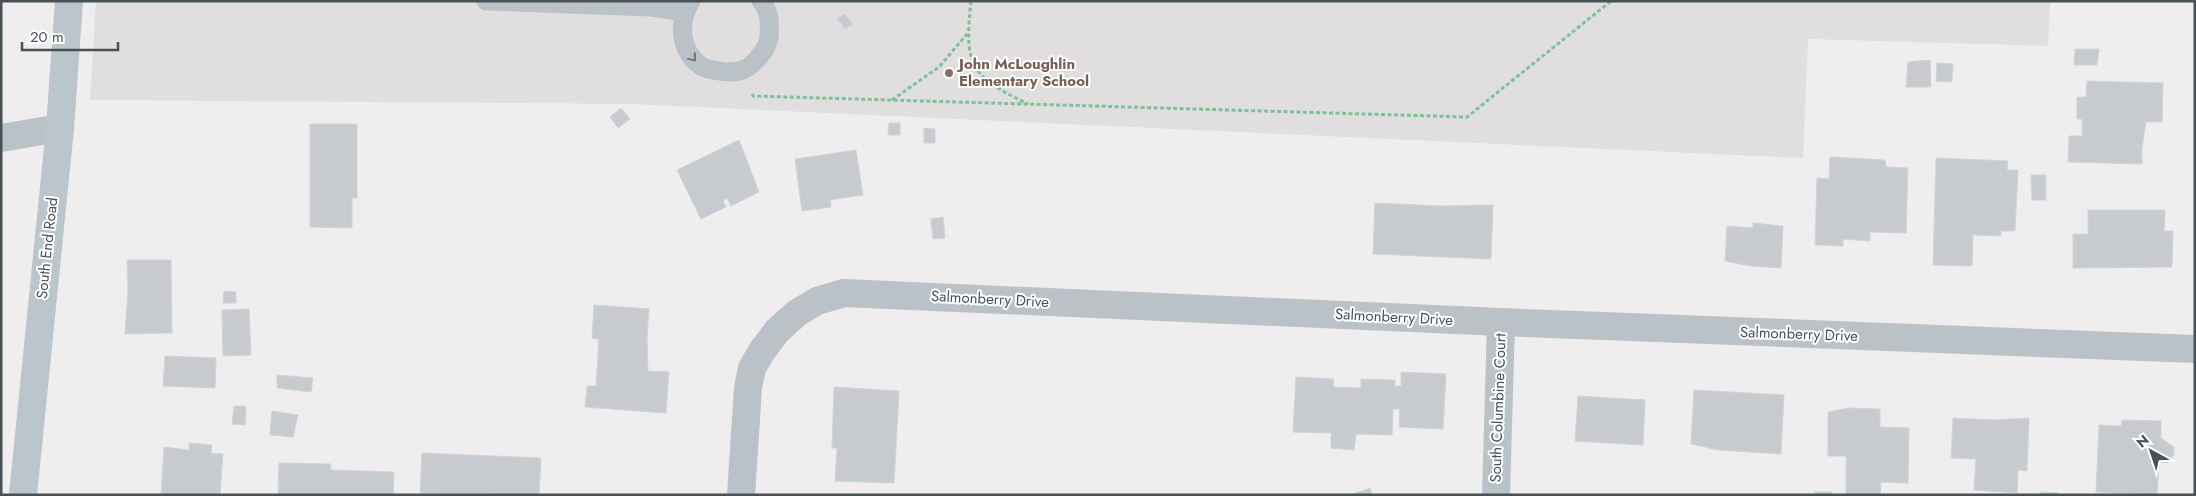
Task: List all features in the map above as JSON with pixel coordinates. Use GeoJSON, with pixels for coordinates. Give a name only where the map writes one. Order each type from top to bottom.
{"type":"FeatureCollection","features":[{"type":"Feature","properties":{"kind":"main road","name":"South End Road"},"geometry":{"type":"LineString","coordinates":[[22,495],[60,128],[69,1]]}},
{"type":"Feature","properties":{"kind":"street"},"geometry":{"type":"LineString","coordinates":[[1,138],[60,128]]}},
{"type":"Feature","properties":{"kind":"street","name":"Salmonberry Drive"},"geometry":{"type":"LineString","coordinates":[[741,495],[748,388],[752,368],[777,331],[797,313],[817,301],[844,292],[1501,322],[2195,349]]}},
{"type":"Feature","properties":{"kind":"street","name":"South Columbine Court"},"geometry":{"type":"LineString","coordinates":[[1496,495],[1501,322]]}},
{"type":"Feature","properties":{"kind":"lane"},"geometry":{"type":"LineString","coordinates":[[486,1],[621,4],[652,8],[688,7],[681,31],[689,54],[702,67],[731,73],[740,72],[752,65],[767,46],[770,23],[761,1]]}},
{"type":"Feature","properties":{"kind":"path"},"geometry":{"type":"LineString","coordinates":[[971,1],[968,47],[973,64],[981,77],[998,89],[1031,106]]}},
{"type":"Feature","properties":{"kind":"path"},"geometry":{"type":"LineString","coordinates":[[740,72],[753,96],[1031,106],[1468,117],[1611,1]]}},
{"type":"Feature","properties":{"kind":"path"},"geometry":{"type":"LineString","coordinates":[[891,100],[939,67],[968,34]]}},
{"type":"Feature","properties":{"kind":"shaded area","name":"John McLoughlin Elementary School"},"geometry":{"type":"Polygon","coordinates":[[[96,1],[2050,1],[2048,46],[1808,39],[1803,158],[632,104],[90,100],[96,1]]]}},
{"type":"Feature","properties":{"kind":"building"},"geometry":{"type":"Polygon","coordinates":[[[844,14],[853,24],[845,29],[837,18],[844,14]]]}},
{"type":"Feature","properties":{"kind":"building"},"geometry":{"type":"Polygon","coordinates":[[[2075,49],[2099,49],[2097,65],[2074,65],[2075,49]]]}},
{"type":"Feature","properties":{"kind":"building"},"geometry":{"type":"Polygon","coordinates":[[[1930,60],[1931,87],[1906,87],[1908,62],[1930,60]]]}},
{"type":"Feature","properties":{"kind":"building"},"geometry":{"type":"Polygon","coordinates":[[[1937,63],[1953,64],[1952,82],[1936,81],[1937,63]]]}},
{"type":"Feature","properties":{"kind":"building"},"geometry":{"type":"Polygon","coordinates":[[[2087,81],[2163,83],[2162,122],[2146,122],[2142,148],[2142,164],[2068,162],[2069,136],[2082,136],[2082,119],[2077,119],[2077,97],[2086,97],[2087,81]]]}},
{"type":"Feature","properties":{"kind":"building"},"geometry":{"type":"Polygon","coordinates":[[[621,108],[630,119],[618,128],[610,117],[621,108]]]}},
{"type":"Feature","properties":{"kind":"building"},"geometry":{"type":"Polygon","coordinates":[[[889,123],[900,123],[900,135],[888,135],[889,123]]]}},
{"type":"Feature","properties":{"kind":"building"},"geometry":{"type":"Polygon","coordinates":[[[310,124],[357,124],[357,198],[352,198],[352,228],[310,227],[310,124]]]}},
{"type":"Feature","properties":{"kind":"building"},"geometry":{"type":"Polygon","coordinates":[[[924,128],[935,129],[935,143],[924,143],[924,128]]]}},
{"type":"Feature","properties":{"kind":"building"},"geometry":{"type":"Polygon","coordinates":[[[739,140],[759,192],[731,206],[727,198],[723,201],[726,207],[701,219],[677,170],[739,140]]]}},
{"type":"Feature","properties":{"kind":"building"},"geometry":{"type":"Polygon","coordinates":[[[856,150],[863,195],[830,200],[831,207],[802,211],[795,159],[856,150]]]}},
{"type":"Feature","properties":{"kind":"building"},"geometry":{"type":"Polygon","coordinates":[[[1830,157],[1885,160],[1886,167],[1908,168],[1906,233],[1870,232],[1870,241],[1843,239],[1843,246],[1815,245],[1817,178],[1829,179],[1830,157]]]}},
{"type":"Feature","properties":{"kind":"building"},"geometry":{"type":"Polygon","coordinates":[[[1936,158],[2008,161],[2007,170],[2018,170],[2015,231],[2001,231],[2001,236],[1973,235],[1972,266],[1933,265],[1936,158]]]}},
{"type":"Feature","properties":{"kind":"building"},"geometry":{"type":"Polygon","coordinates":[[[2031,175],[2046,175],[2046,200],[2032,200],[2031,175]]]}},
{"type":"Feature","properties":{"kind":"building"},"geometry":{"type":"Polygon","coordinates":[[[1375,203],[1440,206],[1493,205],[1491,259],[1373,254],[1375,203]]]}},
{"type":"Feature","properties":{"kind":"building"},"geometry":{"type":"Polygon","coordinates":[[[2088,210],[2165,210],[2164,231],[2173,231],[2172,267],[2073,268],[2073,234],[2088,234],[2088,210]]]}},
{"type":"Feature","properties":{"kind":"building"},"geometry":{"type":"Polygon","coordinates":[[[943,217],[945,238],[933,239],[931,219],[943,217]]]}},
{"type":"Feature","properties":{"kind":"building"},"geometry":{"type":"Polygon","coordinates":[[[1753,223],[1783,226],[1781,268],[1751,266],[1725,261],[1727,226],[1753,228],[1753,223]]]}},
{"type":"Feature","properties":{"kind":"building"},"geometry":{"type":"Polygon","coordinates":[[[127,260],[171,260],[172,333],[125,334],[128,291],[127,260]]]}},
{"type":"Feature","properties":{"kind":"building"},"geometry":{"type":"Polygon","coordinates":[[[224,291],[236,292],[236,303],[223,303],[224,291]]]}},
{"type":"Feature","properties":{"kind":"building"},"geometry":{"type":"Polygon","coordinates":[[[594,305],[649,309],[647,337],[648,371],[669,372],[666,413],[585,407],[587,386],[596,386],[599,339],[592,338],[594,305]]]}},
{"type":"Feature","properties":{"kind":"building"},"geometry":{"type":"Polygon","coordinates":[[[249,309],[251,355],[223,356],[222,310],[249,309]]]}},
{"type":"Feature","properties":{"kind":"building"},"geometry":{"type":"Polygon","coordinates":[[[165,356],[216,358],[215,388],[163,386],[165,356]]]}},
{"type":"Feature","properties":{"kind":"building"},"geometry":{"type":"Polygon","coordinates":[[[1401,372],[1446,374],[1443,429],[1399,427],[1400,409],[1393,409],[1392,435],[1356,434],[1354,450],[1331,448],[1331,433],[1293,432],[1296,377],[1334,379],[1333,387],[1361,388],[1361,379],[1395,380],[1395,386],[1401,386],[1401,372]]]}},
{"type":"Feature","properties":{"kind":"building"},"geometry":{"type":"Polygon","coordinates":[[[277,375],[313,378],[311,392],[277,388],[277,375]]]}},
{"type":"Feature","properties":{"kind":"building"},"geometry":{"type":"Polygon","coordinates":[[[834,387],[899,391],[894,483],[835,481],[837,448],[832,448],[834,387]]]}},
{"type":"Feature","properties":{"kind":"building"},"geometry":{"type":"Polygon","coordinates":[[[1694,390],[1784,395],[1781,454],[1718,450],[1691,444],[1694,390]]]}},
{"type":"Feature","properties":{"kind":"building"},"geometry":{"type":"Polygon","coordinates":[[[1578,396],[1645,400],[1643,445],[1575,441],[1578,396]]]}},
{"type":"Feature","properties":{"kind":"building"},"geometry":{"type":"Polygon","coordinates":[[[234,406],[246,406],[245,425],[232,424],[234,406]]]}},
{"type":"Feature","properties":{"kind":"building"},"geometry":{"type":"Polygon","coordinates":[[[1849,408],[1880,409],[1880,427],[1909,428],[1908,483],[1881,482],[1880,495],[1846,495],[1846,456],[1828,456],[1828,412],[1849,408]]]}},
{"type":"Feature","properties":{"kind":"building"},"geometry":{"type":"Polygon","coordinates":[[[272,411],[298,415],[293,437],[270,435],[272,411]]]}},
{"type":"Feature","properties":{"kind":"building"},"geometry":{"type":"Polygon","coordinates":[[[1953,418],[1994,420],[2029,418],[2027,471],[2018,470],[2017,493],[1974,490],[1976,459],[1951,458],[1953,418]]]}},
{"type":"Feature","properties":{"kind":"building"},"geometry":{"type":"Polygon","coordinates":[[[2122,420],[2161,421],[2161,438],[2174,447],[2174,455],[2167,463],[2159,462],[2157,495],[2096,492],[2099,425],[2121,426],[2122,420]]]}},
{"type":"Feature","properties":{"kind":"building"},"geometry":{"type":"Polygon","coordinates":[[[189,443],[212,445],[211,453],[223,454],[220,495],[161,495],[164,447],[189,450],[189,443]]]}},
{"type":"Feature","properties":{"kind":"building"},"geometry":{"type":"Polygon","coordinates":[[[422,453],[541,458],[539,495],[420,493],[422,453]]]}},
{"type":"Feature","properties":{"kind":"building"},"geometry":{"type":"Polygon","coordinates":[[[279,463],[331,464],[330,470],[394,472],[393,495],[278,495],[279,463]]]}},
{"type":"Feature","properties":{"kind":"building"},"geometry":{"type":"Polygon","coordinates":[[[1370,488],[1372,495],[1350,495],[1370,488]]]}},
{"type":"Feature","properties":{"kind":"building"},"geometry":{"type":"Polygon","coordinates":[[[1815,492],[1832,492],[1832,495],[1815,495],[1815,492]]]}},
{"type":"Feature","properties":{"kind":"building"},"geometry":{"type":"Polygon","coordinates":[[[2040,492],[2058,493],[2057,495],[2040,495],[2040,492]]]}},
{"type":"Feature","properties":{"kind":"place","name":"John McLoughlin Elementary School"},"geometry":{"type":"Point","coordinates":[949,73]}}]}
